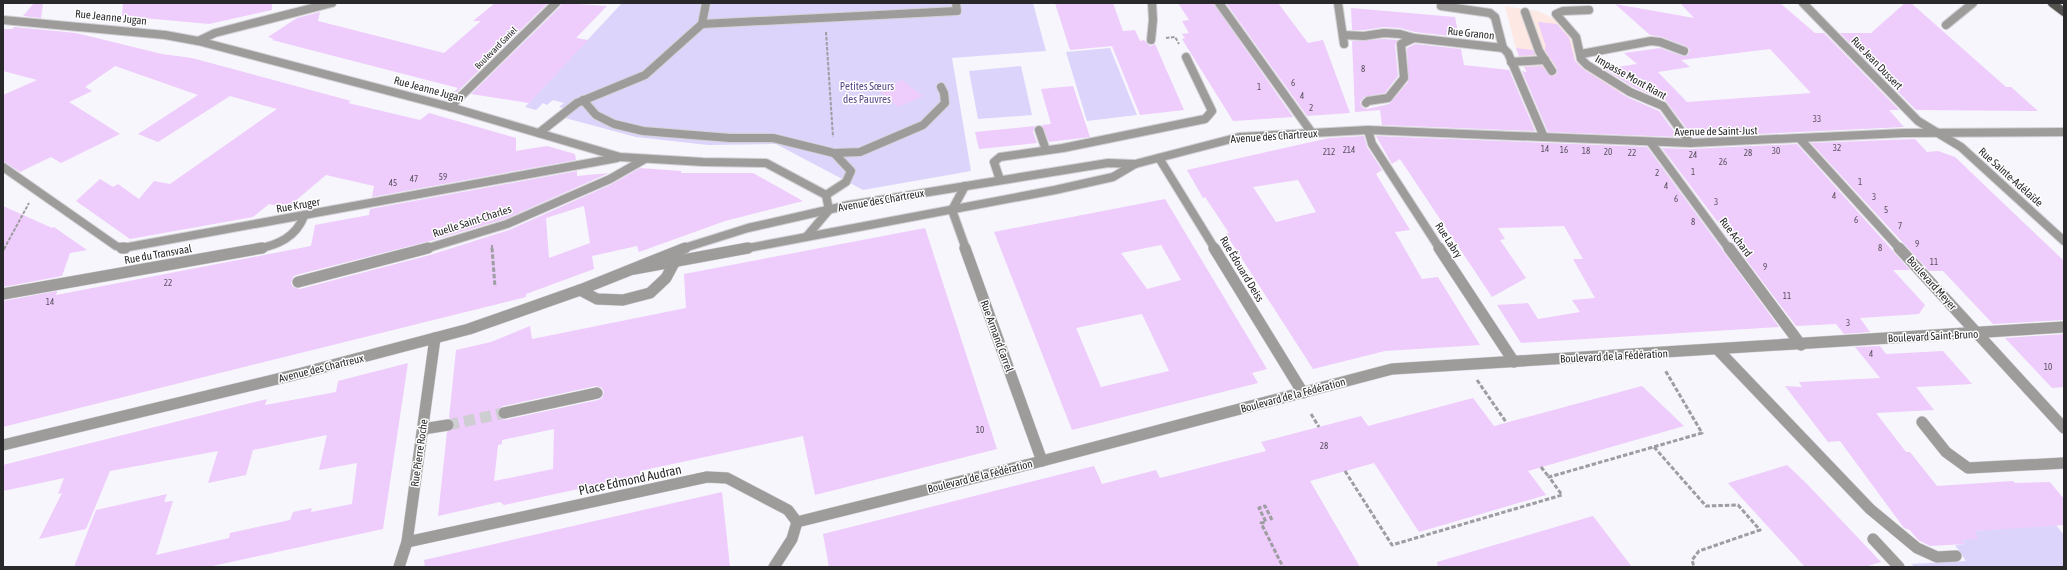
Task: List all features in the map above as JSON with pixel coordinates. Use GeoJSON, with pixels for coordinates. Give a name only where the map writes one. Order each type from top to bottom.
{"type":"FeatureCollection","features":[{"type":"Feature","properties":{"kind":"main road"},"geometry":{"type":"LineString","coordinates":[[2052,3],[2064,12]]}},
{"type":"Feature","properties":{"kind":"street"},"geometry":{"type":"LineString","coordinates":[[198,40],[215,33],[332,3]]}},
{"type":"Feature","properties":{"kind":"street","name":"Boulevard Gariel"},"geometry":{"type":"LineString","coordinates":[[450,107],[556,3]]}},
{"type":"Feature","properties":{"kind":"street"},"geometry":{"type":"LineString","coordinates":[[538,133],[568,109],[583,100],[645,75],[702,24],[706,3]]}},
{"type":"Feature","properties":{"kind":"street"},"geometry":{"type":"LineString","coordinates":[[702,24],[956,12],[956,3]]}},
{"type":"Feature","properties":{"kind":"street"},"geometry":{"type":"LineString","coordinates":[[1151,40],[1153,20],[1152,3]]}},
{"type":"Feature","properties":{"kind":"street"},"geometry":{"type":"LineString","coordinates":[[1219,3],[1312,133]]}},
{"type":"Feature","properties":{"kind":"street"},"geometry":{"type":"LineString","coordinates":[[1338,3],[1344,44]]}},
{"type":"Feature","properties":{"kind":"street","name":"Rue Jean Dussert"},"geometry":{"type":"LineString","coordinates":[[1803,3],[1918,121],[1939,133]]}},
{"type":"Feature","properties":{"kind":"street"},"geometry":{"type":"LineString","coordinates":[[1946,25],[1972,3]]}},
{"type":"Feature","properties":{"kind":"street"},"geometry":{"type":"LineString","coordinates":[[1441,6],[1490,13],[1495,17],[1502,48]]}},
{"type":"Feature","properties":{"kind":"street","name":"Impasse Mont Riant"},"geometry":{"type":"LineString","coordinates":[[1589,10],[1563,11],[1556,14],[1571,30],[1580,51],[1581,60],[1630,92],[1663,106],[1690,143]]}},
{"type":"Feature","properties":{"kind":"street"},"geometry":{"type":"LineString","coordinates":[[1525,12],[1539,51],[1552,71]]}},
{"type":"Feature","properties":{"kind":"street","name":"Rue Jeanne Jugan"},"geometry":{"type":"LineString","coordinates":[[3,20],[165,35],[198,40],[450,107],[620,158],[766,163],[826,195]]}},
{"type":"Feature","properties":{"kind":"street","name":"Rue Granon"},"geometry":{"type":"LineString","coordinates":[[1343,35],[1364,36],[1384,33],[1400,34],[1414,38],[1502,48],[1508,53],[1544,137]]}},
{"type":"Feature","properties":{"kind":"street"},"geometry":{"type":"LineString","coordinates":[[1366,103],[1368,101],[1388,98],[1401,83],[1404,78],[1401,44],[1414,38]]}},
{"type":"Feature","properties":{"kind":"street"},"geometry":{"type":"LineString","coordinates":[[1580,51],[1651,41],[1660,42],[1684,51]]}},
{"type":"Feature","properties":{"kind":"street"},"geometry":{"type":"LineString","coordinates":[[1000,180],[994,162],[1000,157],[1046,150],[1205,119],[1212,111],[1186,57]]}},
{"type":"Feature","properties":{"kind":"street"},"geometry":{"type":"LineString","coordinates":[[1511,62],[1545,60]]}},
{"type":"Feature","properties":{"kind":"street"},"geometry":{"type":"LineString","coordinates":[[583,100],[596,115],[614,124],[643,131],[730,138],[773,138],[834,153],[860,152],[923,125],[937,114],[945,103],[944,93],[941,86]]}},
{"type":"Feature","properties":{"kind":"street"},"geometry":{"type":"LineString","coordinates":[[1039,130],[1046,150]]}},
{"type":"Feature","properties":{"kind":"street","name":"Avenue des Chartreux"},"geometry":{"type":"LineString","coordinates":[[3,444],[302,373],[435,338],[514,314],[580,290],[687,247],[748,228],[829,210],[1000,180],[1108,163],[1135,164],[1239,137],[1368,130]]}},
{"type":"Feature","properties":{"kind":"street","name":"Avenue de Saint-Just"},"geometry":{"type":"LineString","coordinates":[[1368,130],[1651,143],[1800,139],[1904,132],[2064,132]]}},
{"type":"Feature","properties":{"kind":"street","name":"Rue Labry"},"geometry":{"type":"LineString","coordinates":[[1368,130],[1372,144],[1514,362]]}},
{"type":"Feature","properties":{"kind":"street","name":"Rue Sainte-Adélaïde"},"geometry":{"type":"LineString","coordinates":[[1939,133],[1961,147],[2064,241]]}},
{"type":"Feature","properties":{"kind":"street","name":"Boulevard Meyer"},"geometry":{"type":"LineString","coordinates":[[1800,139],[2064,428]]}},
{"type":"Feature","properties":{"kind":"street","name":"Rue Achard"},"geometry":{"type":"LineString","coordinates":[[1651,143],[1801,345]]}},
{"type":"Feature","properties":{"kind":"street"},"geometry":{"type":"LineString","coordinates":[[807,236],[829,210],[826,195],[846,182],[851,171],[834,153]]}},
{"type":"Feature","properties":{"kind":"street","name":"Rue Kruger"},"geometry":{"type":"LineString","coordinates":[[3,167],[116,246],[123,248],[620,158]]}},
{"type":"Feature","properties":{"kind":"street","name":"Rue Édouard Deiss"},"geometry":{"type":"LineString","coordinates":[[1159,158],[1303,392]]}},
{"type":"Feature","properties":{"kind":"street","name":"Ruelle Saint-Charles"},"geometry":{"type":"LineString","coordinates":[[298,282],[397,257],[506,224],[610,179],[644,159]]}},
{"type":"Feature","properties":{"kind":"street","name":"Avenue des Chartreux"},"geometry":{"type":"LineString","coordinates":[[634,269],[674,263],[807,236],[952,210],[1113,177],[1135,164]]}},
{"type":"Feature","properties":{"kind":"street"},"geometry":{"type":"LineString","coordinates":[[952,210],[965,186]]}},
{"type":"Feature","properties":{"kind":"street","name":"Rue Armand Carrel"},"geometry":{"type":"LineString","coordinates":[[952,210],[1042,461]]}},
{"type":"Feature","properties":{"kind":"street","name":"Rue du Transvaal"},"geometry":{"type":"LineString","coordinates":[[3,294],[271,246],[293,235],[301,225],[304,216]]}},
{"type":"Feature","properties":{"kind":"street"},"geometry":{"type":"LineString","coordinates":[[580,290],[597,299],[623,300],[650,293],[666,278],[674,263]]}},
{"type":"Feature","properties":{"kind":"street","name":"Boulevard Saint-Bruno"},"geometry":{"type":"LineString","coordinates":[[1801,345],[1846,340],[1978,334],[2064,327]]}},
{"type":"Feature","properties":{"kind":"street","name":"Rue Pierre Roche"},"geometry":{"type":"LineString","coordinates":[[399,567],[407,542],[435,338]]}},
{"type":"Feature","properties":{"kind":"street","name":"Boulevard de la Fédération"},"geometry":{"type":"LineString","coordinates":[[797,522],[1042,461],[1392,369],[1801,345]]}},
{"type":"Feature","properties":{"kind":"street"},"geometry":{"type":"LineString","coordinates":[[1719,351],[1870,509],[1917,548],[1937,557],[1956,556]]}},
{"type":"Feature","properties":{"kind":"street"},"geometry":{"type":"LineString","coordinates":[[504,413],[597,393]]}},
{"type":"Feature","properties":{"kind":"street"},"geometry":{"type":"LineString","coordinates":[[1922,422],[1946,452],[1968,468],[2064,463]]}},
{"type":"Feature","properties":{"kind":"street"},"geometry":{"type":"LineString","coordinates":[[423,430],[448,425]]}},
{"type":"Feature","properties":{"kind":"street","name":"Place Edmond Audran"},"geometry":{"type":"LineString","coordinates":[[407,542],[707,477],[727,478],[788,510],[797,522]]}},
{"type":"Feature","properties":{"kind":"street"},"geometry":{"type":"LineString","coordinates":[[774,567],[792,540],[797,522]]}},
{"type":"Feature","properties":{"kind":"street"},"geometry":{"type":"LineString","coordinates":[[1873,539],[1899,567]]}},
{"type":"Feature","properties":{"kind":"path"},"geometry":{"type":"LineString","coordinates":[[826,32],[834,153]]}},
{"type":"Feature","properties":{"kind":"path"},"geometry":{"type":"LineString","coordinates":[[3,250],[36,190]]}},
{"type":"Feature","properties":{"kind":"path"},"geometry":{"type":"LineString","coordinates":[[492,244],[495,288]]}},
{"type":"Feature","properties":{"kind":"path"},"geometry":{"type":"LineString","coordinates":[[1472,364],[1479,384],[1506,422]]}},
{"type":"Feature","properties":{"kind":"path"},"geometry":{"type":"LineString","coordinates":[[1549,477],[1702,432],[1665,370]]}},
{"type":"Feature","properties":{"kind":"path"},"geometry":{"type":"LineString","coordinates":[[1311,414],[1319,427]]}},
{"type":"Feature","properties":{"kind":"path"},"geometry":{"type":"LineString","coordinates":[[1654,447],[1706,506],[1738,505],[1760,530],[1699,551],[1692,560],[1694,567]]}},
{"type":"Feature","properties":{"kind":"path"},"geometry":{"type":"LineString","coordinates":[[1345,471],[1392,545],[1562,495],[1541,467]]}},
{"type":"Feature","properties":{"kind":"path"},"geometry":{"type":"LineString","coordinates":[[1272,520],[1265,506],[1259,508],[1266,522],[1261,523],[1283,567]]}},
{"type":"Feature","properties":{"kind":"shaded area"},"geometry":{"type":"Polygon","coordinates":[[[1505,6],[1537,11],[1557,20],[1572,39],[1577,63],[1626,93],[1534,89],[1516,49],[1505,6]]]}},
{"type":"Feature","properties":{"kind":"green space","name":"Petites Sœurs des Pauvres"},"geometry":{"type":"Polygon","coordinates":[[[622,3],[1033,3],[1046,51],[952,58],[971,171],[863,190],[776,144],[708,145],[636,137],[565,118],[573,110],[559,107],[564,103],[553,100],[547,105],[543,103],[536,110],[525,107],[622,3]]]}},
{"type":"Feature","properties":{"kind":"green space"},"geometry":{"type":"Polygon","coordinates":[[[1110,48],[1137,115],[1087,121],[1066,52],[1110,48]]]}},
{"type":"Feature","properties":{"kind":"green space"},"geometry":{"type":"Polygon","coordinates":[[[1021,66],[1032,115],[978,119],[969,71],[1021,66]]]}},
{"type":"Feature","properties":{"kind":"green space"},"geometry":{"type":"Polygon","coordinates":[[[2056,525],[2064,535],[2064,567],[1915,567],[1911,564],[1966,561],[1955,545],[1965,544],[1962,540],[1978,538],[1971,531],[2056,525]]]}},
{"type":"Feature","properties":{"kind":"building"},"geometry":{"type":"Polygon","coordinates":[[[34,3],[43,3],[41,18],[23,16],[34,3]]]}},
{"type":"Feature","properties":{"kind":"building"},"geometry":{"type":"Polygon","coordinates":[[[123,3],[272,3],[272,10],[209,24],[122,16],[123,3]]]}},
{"type":"Feature","properties":{"kind":"building"},"geometry":{"type":"Polygon","coordinates":[[[495,3],[548,3],[457,92],[454,92],[458,88],[272,40],[274,39],[268,37],[297,18],[320,12],[318,21],[444,53],[481,21],[473,21],[495,3]]]}},
{"type":"Feature","properties":{"kind":"building"},"geometry":{"type":"Polygon","coordinates":[[[562,3],[607,6],[576,38],[588,40],[529,103],[471,94],[560,7],[562,3]]]}},
{"type":"Feature","properties":{"kind":"building"},"geometry":{"type":"Polygon","coordinates":[[[1055,3],[1113,3],[1123,31],[1135,30],[1140,41],[1144,40],[1150,46],[1155,44],[1184,110],[1140,115],[1112,46],[1070,50],[1055,3]]]}},
{"type":"Feature","properties":{"kind":"building"},"geometry":{"type":"Polygon","coordinates":[[[1178,3],[1213,3],[1293,117],[1233,121],[1182,39],[1185,38],[1182,34],[1189,33],[1182,21],[1189,20],[1178,3]]]}},
{"type":"Feature","properties":{"kind":"building"},"geometry":{"type":"Polygon","coordinates":[[[1226,3],[1278,3],[1308,43],[1323,40],[1350,113],[1307,116],[1226,3]]]}},
{"type":"Feature","properties":{"kind":"building"},"geometry":{"type":"Polygon","coordinates":[[[1680,3],[1780,3],[1815,33],[1824,33],[1899,110],[1889,110],[1904,127],[1693,137],[1666,101],[1633,87],[1604,69],[1637,64],[1624,53],[1660,48],[1682,56],[1688,55],[1690,50],[1686,46],[1662,37],[1650,35],[1615,4],[1694,18],[1680,3]],[[1770,49],[1681,60],[1690,67],[1658,72],[1687,102],[1811,93],[1770,49]]]}},
{"type":"Feature","properties":{"kind":"building"},"geometry":{"type":"Polygon","coordinates":[[[1905,3],[1911,3],[2006,87],[2011,87],[2038,111],[1916,110],[1840,33],[1871,33],[1905,3]]]}},
{"type":"Feature","properties":{"kind":"building"},"geometry":{"type":"Polygon","coordinates":[[[1351,8],[1455,17],[1459,37],[1415,32],[1400,28],[1384,27],[1352,30],[1351,8]]]}},
{"type":"Feature","properties":{"kind":"building"},"geometry":{"type":"Polygon","coordinates":[[[1538,22],[1557,24],[1569,38],[1575,61],[1583,69],[1627,97],[1659,111],[1678,137],[1548,132],[1522,71],[1527,72],[1524,67],[1542,66],[1550,76],[1555,76],[1557,73],[1557,68],[1545,50],[1546,47],[1538,22]]]}},
{"type":"Feature","properties":{"kind":"building"},"geometry":{"type":"Polygon","coordinates":[[[14,27],[76,33],[162,54],[192,58],[351,101],[348,103],[420,120],[429,113],[516,138],[516,151],[547,146],[575,154],[576,160],[372,197],[374,186],[326,175],[287,208],[269,204],[253,217],[130,239],[76,201],[100,179],[113,187],[118,184],[139,199],[154,181],[170,184],[277,109],[230,96],[158,142],[138,134],[198,95],[115,66],[85,87],[92,91],[69,102],[120,134],[61,163],[51,157],[20,172],[3,161],[3,95],[37,80],[3,71],[3,29],[13,29],[14,27]]]}},
{"type":"Feature","properties":{"kind":"building"},"geometry":{"type":"Polygon","coordinates":[[[1384,39],[1398,40],[1395,45],[1398,76],[1385,93],[1364,97],[1360,102],[1362,107],[1367,109],[1389,104],[1408,82],[1407,48],[1415,44],[1461,49],[1464,65],[1509,70],[1535,131],[1382,125],[1380,110],[1355,112],[1352,41],[1384,39]]]}},
{"type":"Feature","properties":{"kind":"building"},"geometry":{"type":"Polygon","coordinates":[[[1516,48],[1533,50],[1535,55],[1519,56],[1516,48]]]}},
{"type":"Feature","properties":{"kind":"building"},"geometry":{"type":"Polygon","coordinates":[[[902,80],[923,96],[898,107],[878,90],[902,80]]]}},
{"type":"Feature","properties":{"kind":"building"},"geometry":{"type":"Polygon","coordinates":[[[1073,86],[1090,137],[1049,142],[1042,125],[1051,124],[1041,89],[1073,86]]]}},
{"type":"Feature","properties":{"kind":"building"},"geometry":{"type":"Polygon","coordinates":[[[1035,126],[1033,132],[1037,143],[979,149],[975,132],[1035,126]]]}},
{"type":"Feature","properties":{"kind":"building"},"geometry":{"type":"Polygon","coordinates":[[[1364,136],[1367,147],[1382,170],[1376,174],[1410,230],[1395,232],[1422,279],[1438,277],[1480,345],[1385,351],[1313,369],[1226,234],[1229,233],[1205,197],[1203,198],[1187,170],[1329,138],[1364,136]],[[1298,180],[1253,187],[1276,222],[1316,212],[1298,180]]]}},
{"type":"Feature","properties":{"kind":"building"},"geometry":{"type":"Polygon","coordinates":[[[1376,136],[1647,147],[1779,327],[1521,343],[1497,305],[1528,303],[1538,319],[1580,312],[1572,300],[1595,298],[1573,259],[1583,259],[1564,226],[1498,228],[1505,239],[1500,240],[1526,278],[1492,297],[1400,159],[1392,164],[1376,136]]]}},
{"type":"Feature","properties":{"kind":"building"},"geometry":{"type":"Polygon","coordinates":[[[1915,139],[1927,152],[1938,151],[1955,157],[2064,261],[2064,320],[1993,324],[1943,271],[1929,271],[1811,143],[1915,139]]]}},
{"type":"Feature","properties":{"kind":"building"},"geometry":{"type":"Polygon","coordinates":[[[1797,144],[1910,270],[1893,270],[1925,305],[1919,314],[1860,318],[1870,332],[1844,334],[1836,324],[1796,326],[1662,148],[1690,149],[1797,144]]]}},
{"type":"Feature","properties":{"kind":"building"},"geometry":{"type":"Polygon","coordinates":[[[640,168],[681,171],[681,173],[753,173],[803,201],[725,221],[639,252],[637,246],[592,256],[594,269],[526,294],[526,297],[3,427],[3,301],[57,291],[56,295],[311,246],[315,225],[369,215],[370,209],[577,171],[577,176],[609,173],[505,219],[430,241],[296,275],[293,277],[291,283],[293,287],[300,289],[430,255],[509,230],[612,184],[640,168]],[[584,206],[546,218],[549,258],[590,243],[584,206]]]}},
{"type":"Feature","properties":{"kind":"building"},"geometry":{"type":"Polygon","coordinates":[[[1165,199],[1267,369],[1252,373],[1258,383],[1072,430],[994,232],[1165,199]],[[1161,245],[1121,253],[1147,289],[1181,280],[1161,245]],[[1142,314],[1076,328],[1101,387],[1169,371],[1142,314]]]}},
{"type":"Feature","properties":{"kind":"building"},"geometry":{"type":"Polygon","coordinates":[[[3,206],[52,228],[54,227],[87,250],[70,253],[62,276],[3,287],[3,206]]]}},
{"type":"Feature","properties":{"kind":"building"},"geometry":{"type":"Polygon","coordinates":[[[925,228],[997,449],[815,495],[803,436],[640,471],[640,476],[504,505],[500,502],[438,516],[447,432],[455,427],[454,421],[449,418],[456,350],[491,342],[530,326],[532,339],[686,308],[684,274],[925,228]],[[596,386],[503,406],[498,410],[497,415],[505,420],[598,400],[602,398],[604,392],[602,388],[596,386]],[[554,429],[502,440],[502,444],[498,445],[494,481],[553,469],[554,429]]]}},
{"type":"Feature","properties":{"kind":"building"},"geometry":{"type":"Polygon","coordinates":[[[2064,334],[2064,387],[2052,388],[2005,338],[2064,334]]]}},
{"type":"Feature","properties":{"kind":"building"},"geometry":{"type":"Polygon","coordinates":[[[1880,346],[1886,354],[1943,351],[1972,384],[1916,387],[1934,410],[1876,413],[1906,452],[1910,452],[1937,486],[2013,481],[2015,483],[2050,482],[2064,499],[2064,525],[1975,531],[1978,539],[1962,540],[1965,544],[1930,546],[1918,540],[1910,530],[1904,528],[1840,441],[1828,442],[1785,386],[1802,387],[1799,382],[1880,378],[1855,347],[1880,346]]]}},
{"type":"Feature","properties":{"kind":"building"},"geometry":{"type":"Polygon","coordinates":[[[408,363],[383,529],[208,567],[74,567],[96,510],[167,494],[164,502],[173,501],[156,555],[229,538],[230,533],[290,520],[293,512],[312,508],[311,512],[352,504],[357,463],[319,470],[327,435],[253,450],[246,475],[208,483],[218,451],[110,471],[86,529],[39,539],[62,493],[58,494],[64,478],[3,491],[3,465],[267,399],[265,405],[336,392],[338,381],[408,363]]]}},
{"type":"Feature","properties":{"kind":"building"},"geometry":{"type":"Polygon","coordinates":[[[1642,386],[1684,426],[1528,471],[1546,495],[1419,532],[1374,463],[1310,481],[1360,567],[829,567],[823,534],[1094,466],[1102,484],[1156,470],[1160,478],[1266,451],[1261,442],[1361,416],[1368,426],[1473,398],[1494,426],[1642,386]]]}},
{"type":"Feature","properties":{"kind":"building"},"geometry":{"type":"Polygon","coordinates":[[[1787,465],[1881,562],[1865,567],[1805,567],[1728,483],[1787,465]]]}},
{"type":"Feature","properties":{"kind":"building"},"geometry":{"type":"Polygon","coordinates":[[[722,492],[730,567],[425,567],[424,560],[722,492]]]}},
{"type":"Feature","properties":{"kind":"building"},"geometry":{"type":"Polygon","coordinates":[[[1593,516],[1632,567],[1438,567],[1437,562],[1593,516]]]}},
{"type":"Feature","properties":{"kind":"tunnel"},"geometry":{"type":"LineString","coordinates":[[448,425],[504,413]]}}]}
